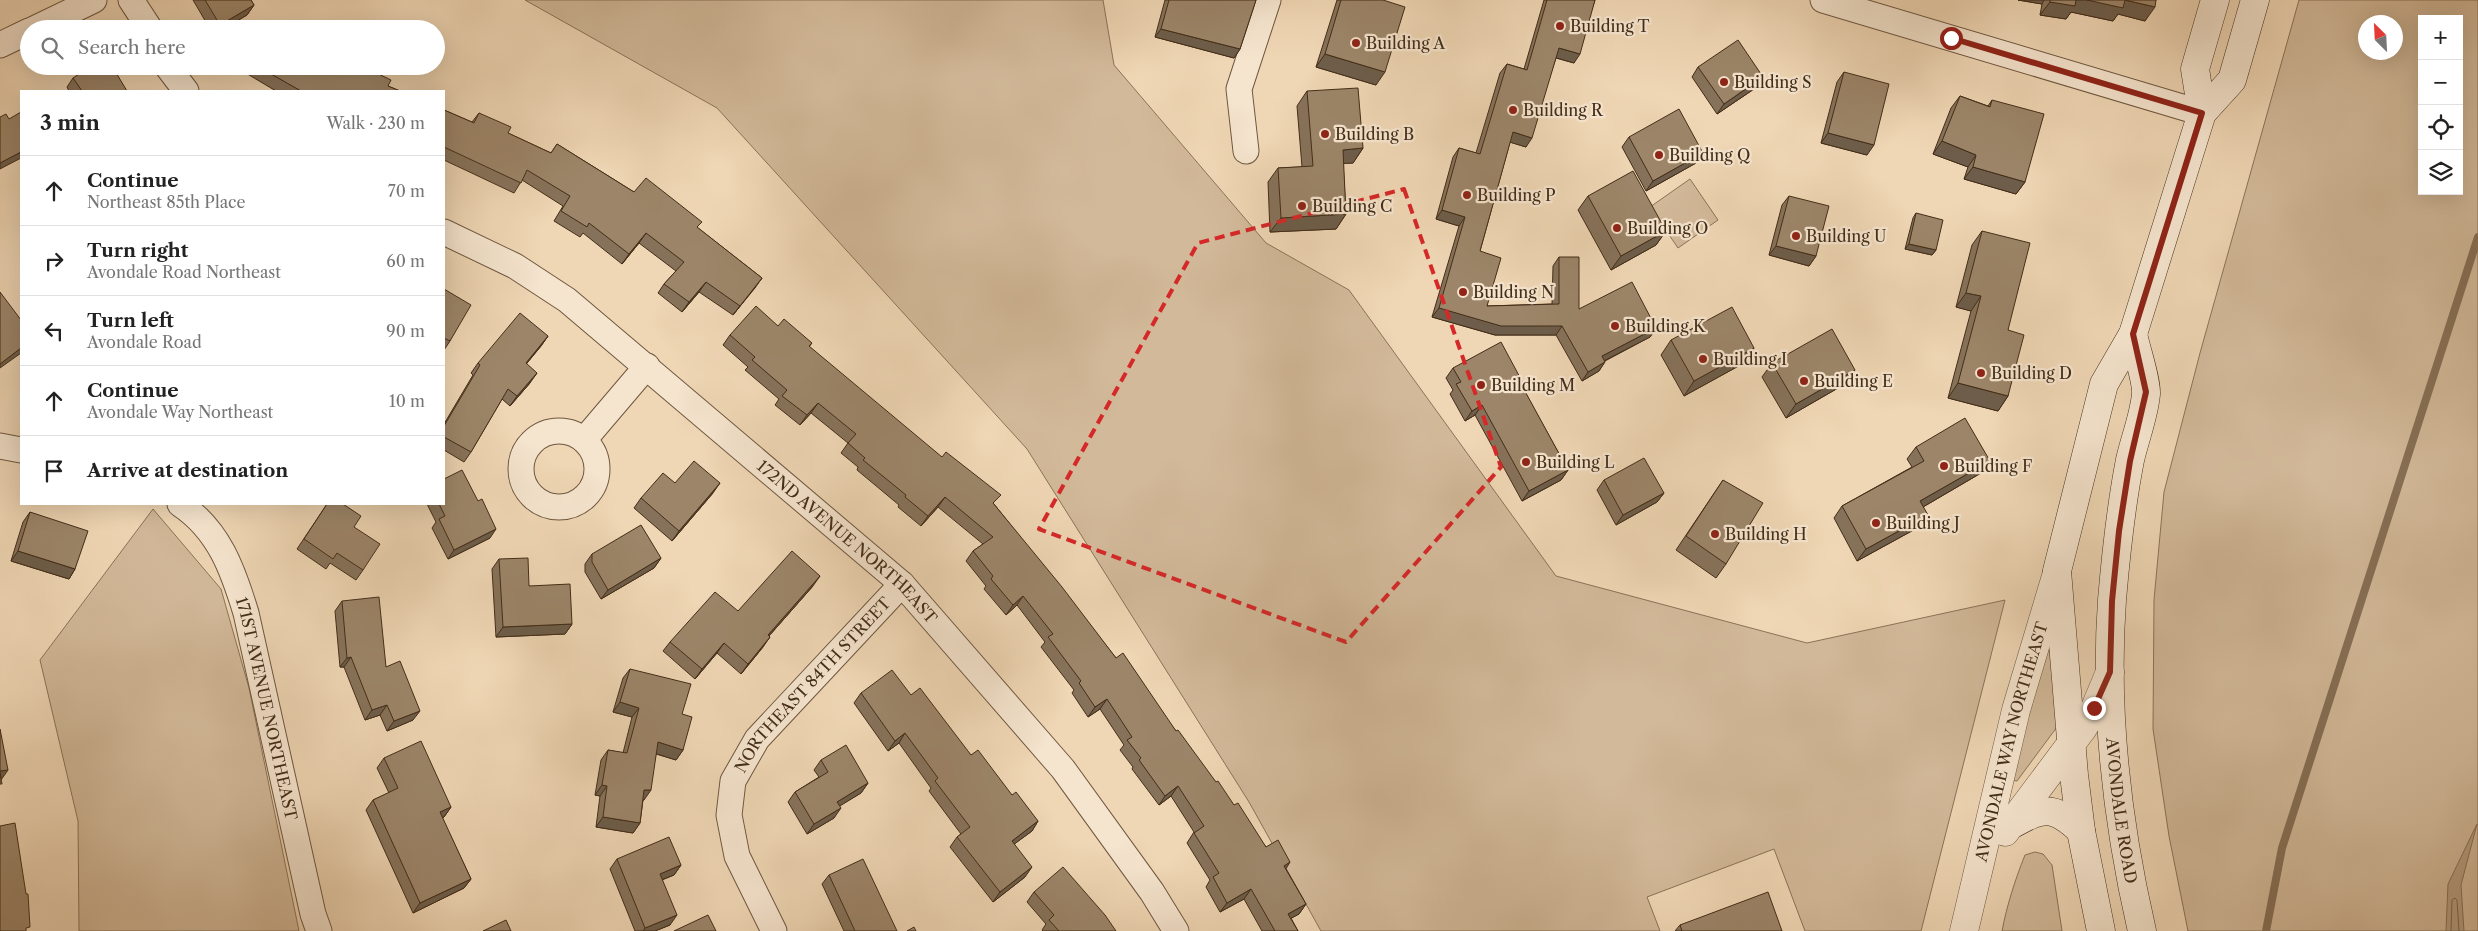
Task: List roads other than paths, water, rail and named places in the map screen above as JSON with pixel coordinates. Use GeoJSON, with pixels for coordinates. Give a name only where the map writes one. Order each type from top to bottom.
{"type":"FeatureCollection","features":[{"type":"Feature","properties":{"kind":"main road"},"geometry":{"type":"LineString","coordinates":[[2202,113],[2194,69],[2214,0]]}},
{"type":"Feature","properties":{"kind":"main road"},"geometry":{"type":"LineString","coordinates":[[2202,113],[2232,80],[2255,0]]}},
{"type":"Feature","properties":{"kind":"main road","name":"AVONDALE WAY NORTHEAST"},"geometry":{"type":"LineString","coordinates":[[1966,922],[2016,710],[2057,571],[2104,384],[2133,334],[2202,113]]}},
{"type":"Feature","properties":{"kind":"main road","name":"AVONDALE ROAD"},"geometry":{"type":"LineString","coordinates":[[2133,334],[2146,392],[2130,461],[2119,531],[2112,601],[2110,672],[2112,742],[2119,813],[2142,931]]}},
{"type":"Feature","properties":{"kind":"main road"},"geometry":{"type":"LineString","coordinates":[[2057,571],[2070,745],[2081,831],[2101,931]]}},
{"type":"Feature","properties":{"kind":"main road","name":"AVONDALE WAY NORTHEAST"},"geometry":{"type":"LineString","coordinates":[[1966,922],[1998,842],[2070,745],[2094,708],[2110,672]]}},
{"type":"Feature","properties":{"kind":"main road"},"geometry":{"type":"LineString","coordinates":[[2009,826],[2044,810],[2054,811],[2066,817],[2081,831]]}},
{"type":"Feature","properties":{"kind":"street"},"geometry":{"type":"LineString","coordinates":[[53,20],[94,0]]}},
{"type":"Feature","properties":{"kind":"street"},"geometry":{"type":"LineString","coordinates":[[131,0],[144,20]]}},
{"type":"Feature","properties":{"kind":"street"},"geometry":{"type":"LineString","coordinates":[[1246,151],[1240,89],[1268,0]]}},
{"type":"Feature","properties":{"kind":"street"},"geometry":{"type":"LineString","coordinates":[[1823,0],[2202,113]]}},
{"type":"Feature","properties":{"kind":"street"},"geometry":{"type":"LineString","coordinates":[[0,45],[20,36]]}},
{"type":"Feature","properties":{"kind":"street"},"geometry":{"type":"LineString","coordinates":[[174,75],[185,90]]}},
{"type":"Feature","properties":{"kind":"street","name":"172ND AVENUE NORTHEAST"},"geometry":{"type":"LineString","coordinates":[[445,232],[515,266],[567,300],[902,584],[1063,769],[1152,892],[1176,931]]}},
{"type":"Feature","properties":{"kind":"street"},"geometry":{"type":"LineString","coordinates":[[584,440],[647,366]]}},
{"type":"Feature","properties":{"kind":"street"},"geometry":{"type":"LineString","coordinates":[[0,446],[20,450]]}},
{"type":"Feature","properties":{"kind":"street","name":"171ST AVENUE NORTHEAST"},"geometry":{"type":"LineString","coordinates":[[181,505],[211,532],[232,568],[246,613],[310,904],[318,931]]}},
{"type":"Feature","properties":{"kind":"street","name":"NORTHEAST 84TH STREET"},"geometry":{"type":"LineString","coordinates":[[774,931],[737,856],[729,815],[733,781],[757,740],[902,584]]}},
{"type":"Feature","properties":{"kind":"water"},"geometry":{"type":"Polygon","coordinates":[[[2477,824],[2461,885],[2464,931],[2446,931],[2448,884],[2477,824]]]}},
{"type":"Feature","properties":{"kind":"waterway"},"geometry":{"type":"LineString","coordinates":[[2266,931],[2282,848],[2478,237]]}},
{"type":"Feature","properties":{"kind":"place","name":"Building T"},"geometry":{"type":"Point","coordinates":[1560,26]}},
{"type":"Feature","properties":{"kind":"place","name":"Building A"},"geometry":{"type":"Point","coordinates":[1356,43]}},
{"type":"Feature","properties":{"kind":"place","name":"Building S"},"geometry":{"type":"Point","coordinates":[1724,82]}},
{"type":"Feature","properties":{"kind":"place","name":"Building R"},"geometry":{"type":"Point","coordinates":[1513,110]}},
{"type":"Feature","properties":{"kind":"place","name":"Building B"},"geometry":{"type":"Point","coordinates":[1325,134]}},
{"type":"Feature","properties":{"kind":"place","name":"Building Q"},"geometry":{"type":"Point","coordinates":[1659,155]}},
{"type":"Feature","properties":{"kind":"place","name":"Building P"},"geometry":{"type":"Point","coordinates":[1467,195]}},
{"type":"Feature","properties":{"kind":"place","name":"Building C"},"geometry":{"type":"Point","coordinates":[1302,206]}},
{"type":"Feature","properties":{"kind":"place","name":"Building O"},"geometry":{"type":"Point","coordinates":[1617,228]}},
{"type":"Feature","properties":{"kind":"place","name":"Building U"},"geometry":{"type":"Point","coordinates":[1796,236]}},
{"type":"Feature","properties":{"kind":"place","name":"Building N"},"geometry":{"type":"Point","coordinates":[1463,292]}},
{"type":"Feature","properties":{"kind":"place","name":"Building K"},"geometry":{"type":"Point","coordinates":[1615,326]}},
{"type":"Feature","properties":{"kind":"place","name":"Building I"},"geometry":{"type":"Point","coordinates":[1703,359]}},
{"type":"Feature","properties":{"kind":"place","name":"Building D"},"geometry":{"type":"Point","coordinates":[1981,373]}},
{"type":"Feature","properties":{"kind":"place","name":"Building E"},"geometry":{"type":"Point","coordinates":[1804,381]}},
{"type":"Feature","properties":{"kind":"place","name":"Building M"},"geometry":{"type":"Point","coordinates":[1481,385]}},
{"type":"Feature","properties":{"kind":"place","name":"Building L"},"geometry":{"type":"Point","coordinates":[1526,462]}},
{"type":"Feature","properties":{"kind":"place","name":"Building F"},"geometry":{"type":"Point","coordinates":[1944,466]}},
{"type":"Feature","properties":{"kind":"place","name":"Building J"},"geometry":{"type":"Point","coordinates":[1876,523]}},
{"type":"Feature","properties":{"kind":"place","name":"Building H"},"geometry":{"type":"Point","coordinates":[1715,534]}}]}
